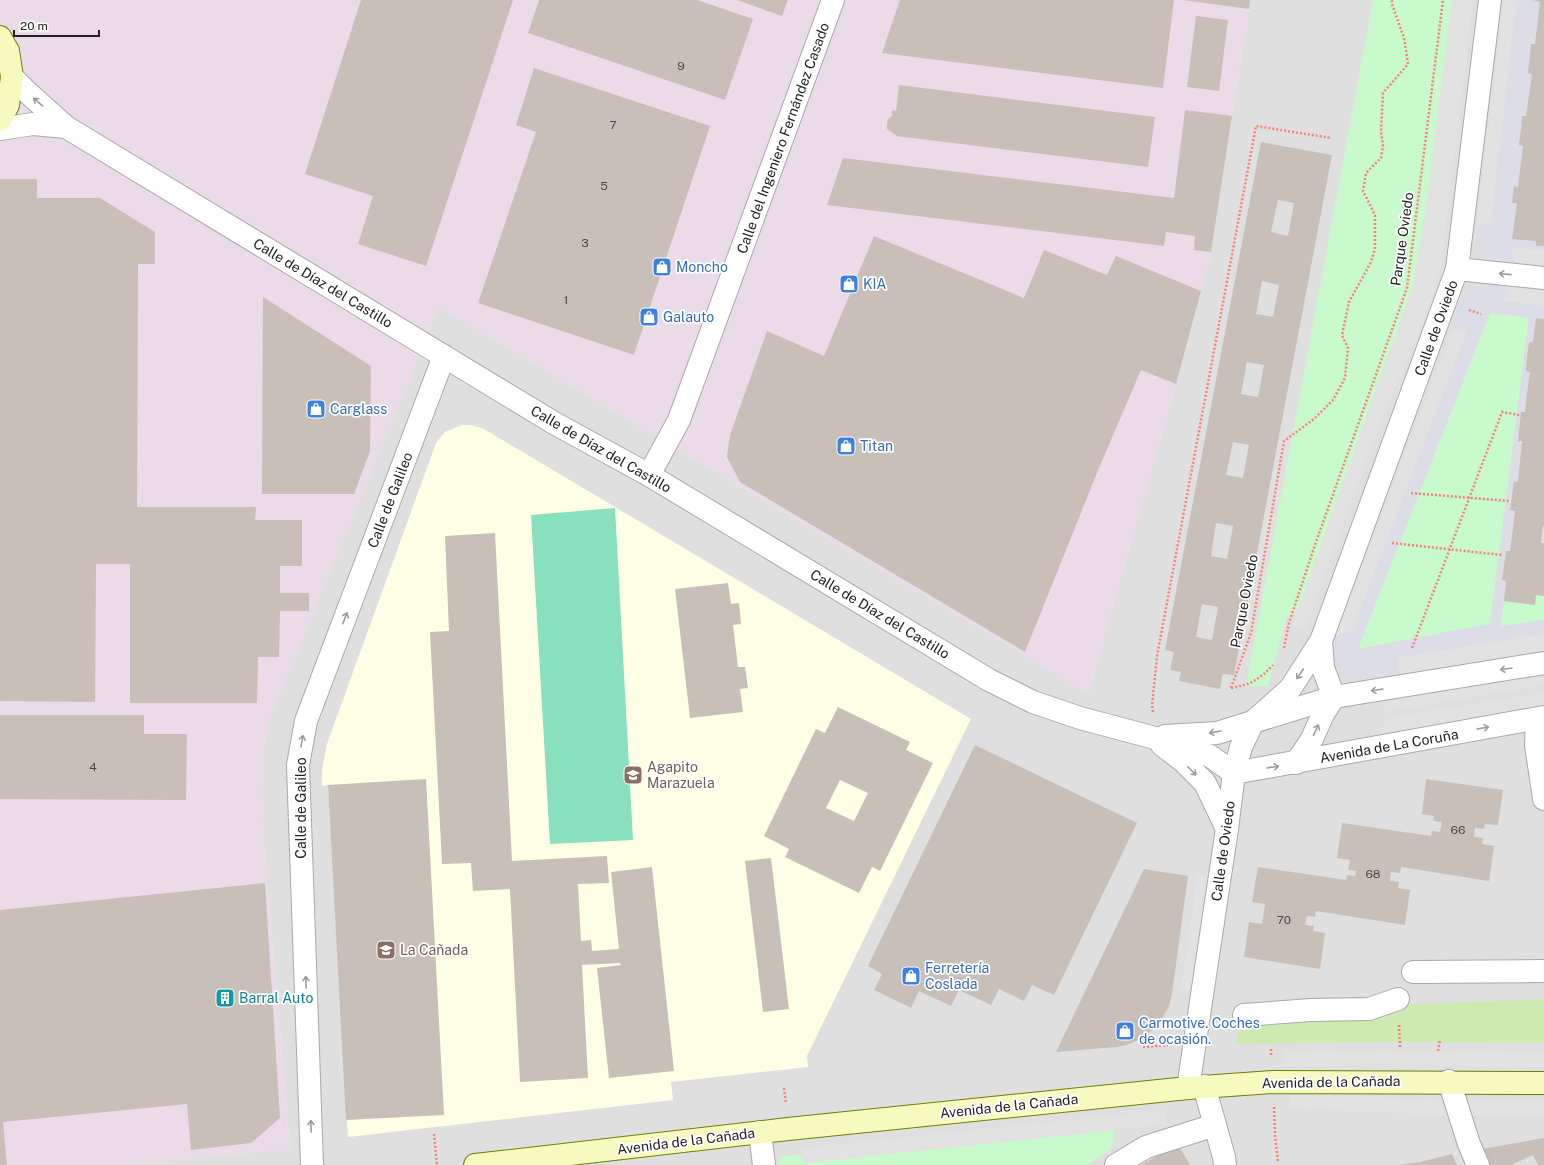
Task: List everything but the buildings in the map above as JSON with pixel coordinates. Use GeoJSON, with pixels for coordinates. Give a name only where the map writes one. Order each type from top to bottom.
{"type":"FeatureCollection","features":[{"type":"Feature","properties":{"kind":"street","name":"Calle del Ingeniero Fernández Casado"},"geometry":{"type":"LineString","coordinates":[[649,475],[679,420],[833,0]]}},
{"type":"Feature","properties":{"kind":"street","name":"Calle de Oviedo"},"geometry":{"type":"LineString","coordinates":[[1196,1087],[1234,773],[1242,747],[1253,722],[1290,689],[1321,641],[1458,269],[1490,0]]}},
{"type":"Feature","properties":{"kind":"street"},"geometry":{"type":"LineString","coordinates":[[0,37],[8,51],[12,77],[8,105],[0,120]]}},
{"type":"Feature","properties":{"kind":"street","name":"Calle de Díaz del Castillo"},"geometry":{"type":"LineString","coordinates":[[12,77],[66,127],[554,423],[649,475],[989,680],[1033,702],[1080,718],[1170,742],[1210,756],[1234,773]]}},
{"type":"Feature","properties":{"kind":"street","name":"Calle de Díaz del Castillo"},"geometry":{"type":"LineString","coordinates":[[0,129],[32,124],[66,127]]}},
{"type":"Feature","properties":{"kind":"street"},"geometry":{"type":"LineString","coordinates":[[1458,269],[1544,278]]}},
{"type":"Feature","properties":{"kind":"street","name":"Calle de Galileo"},"geometry":{"type":"LineString","coordinates":[[312,1165],[298,765],[306,721],[444,356]]}},
{"type":"Feature","properties":{"kind":"street","name":"Calle de Oviedo"},"geometry":{"type":"LineString","coordinates":[[1321,641],[1323,668],[1334,697]]}},
{"type":"Feature","properties":{"kind":"street"},"geometry":{"type":"LineString","coordinates":[[1253,722],[1334,697],[1544,663]]}},
{"type":"Feature","properties":{"kind":"street"},"geometry":{"type":"LineString","coordinates":[[1296,763],[1312,739],[1323,714],[1334,697]]}},
{"type":"Feature","properties":{"kind":"street"},"geometry":{"type":"LineString","coordinates":[[1541,718],[1536,745],[1544,799]]}},
{"type":"Feature","properties":{"kind":"street","name":"Avenida de La Coruña"},"geometry":{"type":"LineString","coordinates":[[1234,773],[1541,718]]}},
{"type":"Feature","properties":{"kind":"street","name":"Calle de Díaz del Castillo"},"geometry":{"type":"LineString","coordinates":[[1151,737],[1216,732],[1253,722]]}},
{"type":"Feature","properties":{"kind":"street","name":"Calle de Díaz del Castillo"},"geometry":{"type":"LineString","coordinates":[[1151,737],[1183,761],[1205,783],[1228,829]]}},
{"type":"Feature","properties":{"kind":"street"},"geometry":{"type":"LineString","coordinates":[[1413,972],[1544,971]]}},
{"type":"Feature","properties":{"kind":"street"},"geometry":{"type":"LineString","coordinates":[[1244,1015],[1311,1010],[1369,1009],[1398,999]]}},
{"type":"Feature","properties":{"kind":"street","name":"Avenida de la Cañada"},"geometry":{"type":"LineString","coordinates":[[475,1165],[760,1132],[1196,1087],[1272,1082],[1544,1083]]}},
{"type":"Feature","properties":{"kind":"street"},"geometry":{"type":"LineString","coordinates":[[1449,1082],[1469,1144],[1478,1165]]}},
{"type":"Feature","properties":{"kind":"street"},"geometry":{"type":"LineString","coordinates":[[1196,1087],[1215,1126],[1225,1165]]}},
{"type":"Feature","properties":{"kind":"street"},"geometry":{"type":"LineString","coordinates":[[1116,1165],[1146,1147],[1215,1126]]}},
{"type":"Feature","properties":{"kind":"street"},"geometry":{"type":"LineString","coordinates":[[760,1132],[764,1165]]}},
{"type":"Feature","properties":{"kind":"path","name":"Parque Oviedo"},"geometry":{"type":"LineString","coordinates":[[1274,664],[1261,678],[1243,686],[1231,688],[1251,633],[1263,553],[1284,441],[1314,419],[1334,400],[1345,378],[1348,348],[1342,335],[1349,302],[1371,262],[1375,249],[1375,216],[1364,191],[1366,173],[1381,158],[1384,145],[1381,132],[1383,93],[1408,64],[1404,38],[1392,4],[1392,0]]}},
{"type":"Feature","properties":{"kind":"path","name":"Parque Oviedo"},"geometry":{"type":"LineString","coordinates":[[1283,654],[1289,623],[1406,288],[1443,0]]}},
{"type":"Feature","properties":{"kind":"path"},"geometry":{"type":"LineString","coordinates":[[1152,706],[1157,656],[1256,126],[1331,138]]}},
{"type":"Feature","properties":{"kind":"path"},"geometry":{"type":"LineString","coordinates":[[1412,648],[1502,412],[1519,415]]}},
{"type":"Feature","properties":{"kind":"path"},"geometry":{"type":"LineString","coordinates":[[1411,493],[1509,501]]}},
{"type":"Feature","properties":{"kind":"path"},"geometry":{"type":"LineString","coordinates":[[1392,543],[1502,555]]}},
{"type":"Feature","properties":{"kind":"path"},"geometry":{"type":"LineString","coordinates":[[1438,1051],[1440,1040]]}},
{"type":"Feature","properties":{"kind":"path"},"geometry":{"type":"LineString","coordinates":[[434,1134],[437,1165]]}},
{"type":"Feature","properties":{"kind":"shaded area"},"geometry":{"type":"Polygon","coordinates":[[[0,0],[1250,0],[1211,252],[1176,384],[1088,693],[439,307],[270,717],[264,747],[262,820],[290,1149],[125,1165],[0,1165],[0,0]]]}},
{"type":"Feature","properties":{"kind":"shaded area"},"geometry":{"type":"Polygon","coordinates":[[[1250,0],[1544,0],[1544,1165],[125,1165],[290,1149],[262,820],[264,747],[270,717],[439,307],[1088,693],[1176,384],[1211,252],[1250,0]]]}},
{"type":"Feature","properties":{"kind":"shaded area"},"geometry":{"type":"Polygon","coordinates":[[[1452,0],[1473,0],[1441,268],[1432,300],[1377,432],[1306,626],[1292,627],[1413,285],[1425,216],[1452,0]]]}},
{"type":"Feature","properties":{"kind":"shaded area"},"geometry":{"type":"Polygon","coordinates":[[[1503,0],[1517,0],[1491,222],[1476,228],[1503,0]]]}},
{"type":"Feature","properties":{"kind":"shaded area"},"geometry":{"type":"Polygon","coordinates":[[[1517,0],[1536,0],[1540,2],[1535,44],[1531,44],[1528,73],[1532,74],[1526,116],[1522,116],[1519,145],[1523,146],[1518,187],[1514,187],[1512,203],[1517,203],[1536,241],[1536,246],[1544,246],[1544,251],[1509,246],[1517,265],[1499,264],[1488,260],[1481,253],[1477,243],[1476,228],[1491,222],[1517,0]]]}},
{"type":"Feature","properties":{"kind":"shaded area"},"geometry":{"type":"Polygon","coordinates":[[[1508,246],[1544,251],[1544,269],[1517,265],[1508,246]]]}},
{"type":"Feature","properties":{"kind":"shaded area"},"geometry":{"type":"Polygon","coordinates":[[[1487,283],[1513,283],[1503,301],[1544,306],[1544,319],[1533,342],[1529,342],[1526,371],[1530,372],[1525,412],[1521,412],[1518,441],[1522,441],[1518,482],[1514,481],[1510,510],[1515,511],[1510,551],[1506,551],[1502,580],[1506,581],[1500,626],[1544,620],[1544,634],[1397,658],[1399,674],[1358,682],[1352,680],[1334,663],[1331,656],[1331,645],[1336,635],[1352,631],[1468,328],[1452,330],[1459,306],[1465,295],[1487,283]],[[1490,313],[1358,649],[1490,624],[1529,318],[1490,313]]]}},
{"type":"Feature","properties":{"kind":"shaded area"},"geometry":{"type":"Polygon","coordinates":[[[1513,283],[1544,287],[1544,306],[1503,301],[1513,283]]]}},
{"type":"Feature","properties":{"kind":"shaded area"},"geometry":{"type":"Polygon","coordinates":[[[1469,328],[1352,632],[1336,635],[1452,330],[1469,328]]]}},
{"type":"Feature","properties":{"kind":"shaded area","name":"Agapito Marazuela"},"geometry":{"type":"Polygon","coordinates":[[[462,425],[471,425],[484,429],[971,719],[807,1056],[808,1067],[671,1082],[673,1100],[348,1137],[328,785],[322,786],[322,771],[327,744],[436,443],[445,432],[462,425]]]}},
{"type":"Feature","properties":{"kind":"shaded area"},"geometry":{"type":"Polygon","coordinates":[[[1544,634],[1544,651],[1399,674],[1397,658],[1544,634]]]}},
{"type":"Feature","properties":{"kind":"shaded area"},"geometry":{"type":"Polygon","coordinates":[[[1544,672],[1544,685],[1382,712],[1386,699],[1544,672]]]}},
{"type":"Feature","properties":{"kind":"shaded area"},"geometry":{"type":"Polygon","coordinates":[[[1544,693],[1544,707],[1379,735],[1387,718],[1544,693]]]}},
{"type":"Feature","properties":{"kind":"shaded area"},"geometry":{"type":"Polygon","coordinates":[[[1197,874],[1207,876],[1191,991],[1181,990],[1197,874]]]}},
{"type":"Feature","properties":{"kind":"shaded area"},"geometry":{"type":"Polygon","coordinates":[[[1380,1050],[1544,1052],[1544,1067],[1380,1065],[1285,1067],[1284,1052],[1380,1050]]]}},
{"type":"Feature","properties":{"kind":"shaded area"},"geometry":{"type":"Polygon","coordinates":[[[1290,1093],[1440,1100],[1544,1101],[1544,1116],[1440,1115],[1290,1108],[1290,1093]]]}},
{"type":"Feature","properties":{"kind":"shaded area"},"geometry":{"type":"Polygon","coordinates":[[[1165,1110],[1167,1124],[803,1163],[801,1148],[1165,1110]]]}},
{"type":"Feature","properties":{"kind":"green space"},"geometry":{"type":"Polygon","coordinates":[[[1373,0],[1452,0],[1425,216],[1413,285],[1297,612],[1287,616],[1268,686],[1246,686],[1373,0]]]}},
{"type":"Feature","properties":{"kind":"green space"},"geometry":{"type":"Polygon","coordinates":[[[1490,313],[1529,317],[1490,624],[1357,649],[1490,313]]]}},
{"type":"Feature","properties":{"kind":"green space"},"geometry":{"type":"Polygon","coordinates":[[[615,508],[633,840],[550,844],[531,515],[615,508]]]}},
{"type":"Feature","properties":{"kind":"green space"},"geometry":{"type":"Polygon","coordinates":[[[1536,595],[1544,596],[1544,620],[1500,627],[1504,601],[1534,605],[1536,595]]]}},
{"type":"Feature","properties":{"kind":"green space"},"geometry":{"type":"Polygon","coordinates":[[[1544,999],[1544,1043],[1399,1042],[1235,1044],[1245,1011],[1544,999]]]}},
{"type":"Feature","properties":{"kind":"green space"},"geometry":{"type":"Polygon","coordinates":[[[1115,1130],[1111,1150],[1086,1165],[777,1165],[782,1156],[802,1155],[803,1163],[1115,1130]]]}},
{"type":"Feature","properties":{"kind":"place","name":"Moncho"},"geometry":{"type":"Point","coordinates":[662,267]}},
{"type":"Feature","properties":{"kind":"place","name":"KIA"},"geometry":{"type":"Point","coordinates":[849,284]}},
{"type":"Feature","properties":{"kind":"place","name":"Galauto"},"geometry":{"type":"Point","coordinates":[649,317]}},
{"type":"Feature","properties":{"kind":"place","name":"Carglass"},"geometry":{"type":"Point","coordinates":[316,409]}},
{"type":"Feature","properties":{"kind":"place","name":"Titan"},"geometry":{"type":"Point","coordinates":[846,446]}},
{"type":"Feature","properties":{"kind":"place","name":"Agapito Marazuela"},"geometry":{"type":"Point","coordinates":[633,775]}},
{"type":"Feature","properties":{"kind":"place","name":"La Cañada"},"geometry":{"type":"Point","coordinates":[386,950]}},
{"type":"Feature","properties":{"kind":"place","name":"Ferretería Coslada"},"geometry":{"type":"Point","coordinates":[911,976]}},
{"type":"Feature","properties":{"kind":"place","name":"Barral Auto"},"geometry":{"type":"Point","coordinates":[225,998]}},
{"type":"Feature","properties":{"kind":"place","name":"Carmotive. Coches de ocasión."},"geometry":{"type":"Point","coordinates":[1125,1031]}}]}
